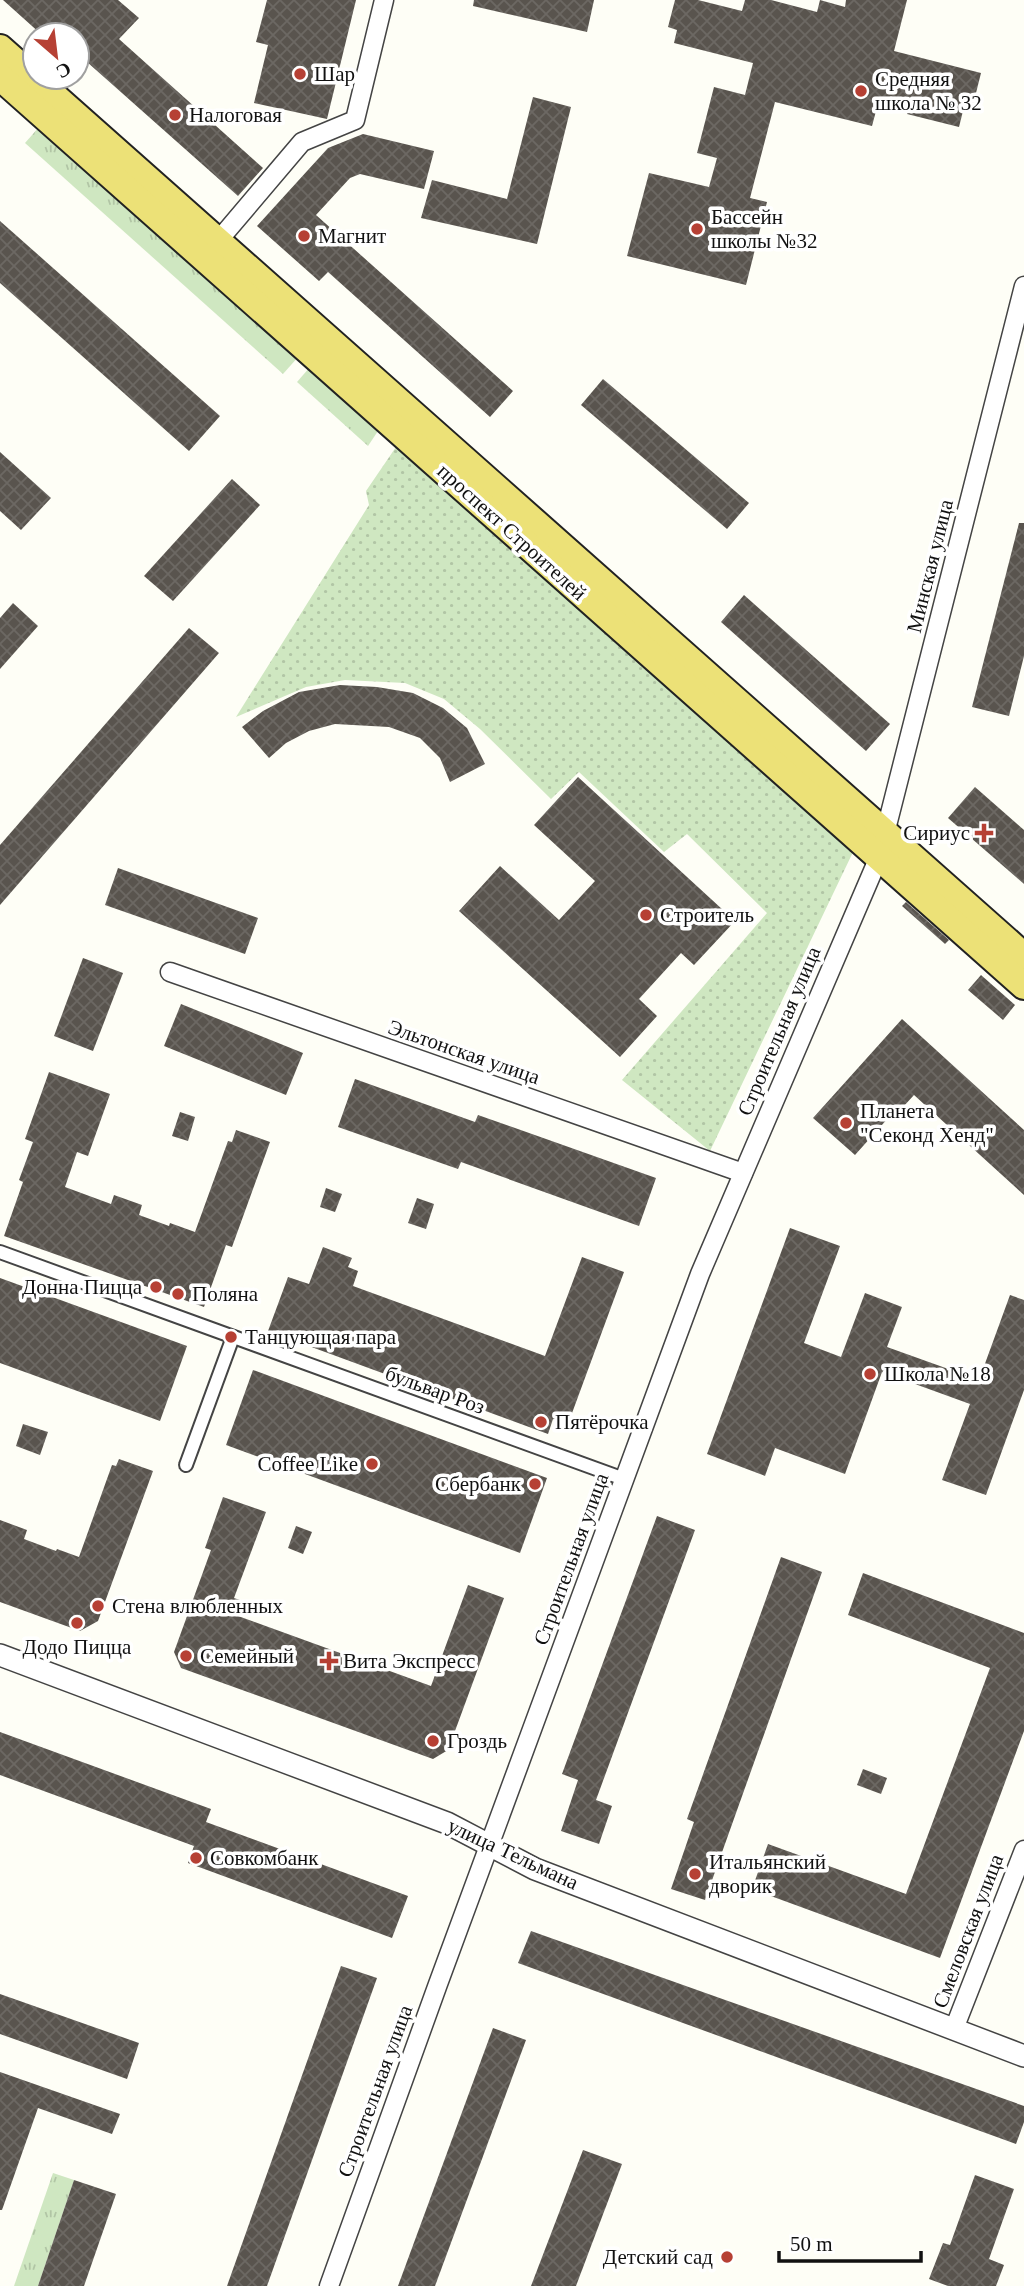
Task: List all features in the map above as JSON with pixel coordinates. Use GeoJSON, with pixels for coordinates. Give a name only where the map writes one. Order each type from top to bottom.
{"type":"FeatureCollection","features":[{"type":"Feature","properties":{"kind":"main road","name":"проспект Строителей"},"geometry":{"type":"LineString","coordinates":[[0,48],[218,241],[882,845],[1024,986]]}},
{"type":"Feature","properties":{"kind":"main road","name":"проспект Строителей"},"geometry":{"type":"LineString","coordinates":[[0,77],[882,845],[1024,956]]}},
{"type":"Feature","properties":{"kind":"street"},"geometry":{"type":"LineString","coordinates":[[218,241],[302,142],[355,120],[384,0]]}},
{"type":"Feature","properties":{"kind":"street","name":"Минская улица"},"geometry":{"type":"LineString","coordinates":[[882,845],[1015,357],[1024,286]]}},
{"type":"Feature","properties":{"kind":"street","name":"Строительная улица"},"geometry":{"type":"LineString","coordinates":[[329,2286],[700,1274],[882,845]]}},
{"type":"Feature","properties":{"kind":"street","name":"Эльтонская улица"},"geometry":{"type":"LineString","coordinates":[[170,972],[743,1174]]}},
{"type":"Feature","properties":{"kind":"street","name":"бульвар Роз"},"geometry":{"type":"LineString","coordinates":[[0,1252],[624,1479]]}},
{"type":"Feature","properties":{"kind":"street"},"geometry":{"type":"LineString","coordinates":[[186,1465],[233,1337]]}},
{"type":"Feature","properties":{"kind":"street","name":"улица Тельмана"},"geometry":{"type":"LineString","coordinates":[[0,1655],[447,1822],[536,1869],[1024,2056]]}},
{"type":"Feature","properties":{"kind":"street","name":"Смеловская улица"},"geometry":{"type":"LineString","coordinates":[[954,2029],[1024,1850]]}},
{"type":"Feature","properties":{"kind":"green space"},"geometry":{"type":"Polygon","coordinates":[[[40,126],[299,356],[283,374],[25,143],[40,126]]]}},
{"type":"Feature","properties":{"kind":"green space"},"geometry":{"type":"Polygon","coordinates":[[[310,367],[380,428],[368,446],[297,382],[310,367]]]}},
{"type":"Feature","properties":{"kind":"green space"},"geometry":{"type":"Polygon","coordinates":[[[396,447],[854,850],[710,1151],[622,1080],[767,913],[687,834],[664,852],[579,772],[551,799],[480,729],[444,699],[405,683],[345,680],[306,687],[236,717],[369,505],[366,491],[396,447]]]}},
{"type":"Feature","properties":{"kind":"green space"},"geometry":{"type":"Polygon","coordinates":[[[53,2173],[74,2180],[38,2286],[14,2286],[53,2173]]]}},
{"type":"Feature","properties":{"kind":"building","name":"Налоговая"},"geometry":{"type":"Polygon","coordinates":[[[3,0],[118,0],[139,18],[119,39],[263,168],[238,196],[91,66],[91,21],[26,21],[3,0]]]}},
{"type":"Feature","properties":{"kind":"building","name":"Шар"},"geometry":{"type":"Polygon","coordinates":[[[267,0],[356,0],[327,119],[254,103],[268,45],[256,42],[267,0]]]}},
{"type":"Feature","properties":{"kind":"building"},"geometry":{"type":"Polygon","coordinates":[[[474,0],[594,0],[587,32],[473,6],[474,0]]]}},
{"type":"Feature","properties":{"kind":"building","name":"Средняя школа № 32"},"geometry":{"type":"Polygon","coordinates":[[[675,0],[698,0],[742,11],[745,0],[771,0],[817,12],[820,0],[845,7],[846,0],[907,0],[894,51],[981,73],[972,109],[964,107],[959,127],[907,114],[909,107],[879,100],[872,126],[775,102],[750,198],[767,202],[746,285],[627,256],[649,173],[709,187],[717,158],[697,153],[714,87],[745,95],[753,63],[674,43],[677,30],[668,27],[675,0]]]}},
{"type":"Feature","properties":{"kind":"building"},"geometry":{"type":"Polygon","coordinates":[[[533,97],[571,107],[537,244],[421,218],[432,180],[507,199],[533,97]]]}},
{"type":"Feature","properties":{"kind":"building"},"geometry":{"type":"Polygon","coordinates":[[[363,134],[434,151],[424,189],[360,174],[350,178],[316,215],[513,391],[490,417],[328,272],[319,281],[257,226],[328,148],[363,134]]]}},
{"type":"Feature","properties":{"kind":"building"},"geometry":{"type":"Polygon","coordinates":[[[0,221],[220,416],[189,451],[0,283],[0,221]]]}},
{"type":"Feature","properties":{"kind":"building"},"geometry":{"type":"Polygon","coordinates":[[[603,379],[749,503],[727,529],[581,405],[603,379]]]}},
{"type":"Feature","properties":{"kind":"building"},"geometry":{"type":"Polygon","coordinates":[[[0,452],[51,498],[21,530],[0,511],[0,452]]]}},
{"type":"Feature","properties":{"kind":"building"},"geometry":{"type":"Polygon","coordinates":[[[232,479],[260,505],[173,601],[144,576],[232,479]]]}},
{"type":"Feature","properties":{"kind":"building"},"geometry":{"type":"Polygon","coordinates":[[[1019,523],[1024,523],[1024,656],[1009,716],[972,707],[1019,523]]]}},
{"type":"Feature","properties":{"kind":"building"},"geometry":{"type":"Polygon","coordinates":[[[744,595],[890,724],[866,751],[721,622],[744,595]]]}},
{"type":"Feature","properties":{"kind":"building"},"geometry":{"type":"Polygon","coordinates":[[[13,603],[38,626],[0,669],[0,618],[13,603]]]}},
{"type":"Feature","properties":{"kind":"building"},"geometry":{"type":"Polygon","coordinates":[[[189,628],[219,653],[0,905],[0,845],[189,628]]]}},
{"type":"Feature","properties":{"kind":"building"},"geometry":{"type":"Polygon","coordinates":[[[340,685],[413,693],[443,708],[467,728],[485,764],[450,782],[440,758],[420,738],[389,727],[335,724],[309,731],[286,743],[269,758],[242,727],[263,711],[299,692],[340,685]]]}},
{"type":"Feature","properties":{"kind":"building","name":"Строитель"},"geometry":{"type":"Polygon","coordinates":[[[578,777],[735,921],[694,965],[681,953],[639,999],[657,1016],[620,1057],[459,911],[500,866],[559,920],[595,881],[534,825],[578,777]]]}},
{"type":"Feature","properties":{"kind":"building"},"geometry":{"type":"Polygon","coordinates":[[[975,787],[1024,830],[1024,884],[948,818],[975,787]]]}},
{"type":"Feature","properties":{"kind":"building"},"geometry":{"type":"Polygon","coordinates":[[[118,868],[258,918],[245,954],[105,905],[118,868]]]}},
{"type":"Feature","properties":{"kind":"building"},"geometry":{"type":"Polygon","coordinates":[[[906,902],[949,940],[945,944],[902,906],[906,902]]]}},
{"type":"Feature","properties":{"kind":"building"},"geometry":{"type":"Polygon","coordinates":[[[83,958],[123,973],[93,1051],[54,1036],[83,958]]]}},
{"type":"Feature","properties":{"kind":"building"},"geometry":{"type":"Polygon","coordinates":[[[981,975],[1015,1005],[1003,1020],[968,990],[981,975]]]}},
{"type":"Feature","properties":{"kind":"building"},"geometry":{"type":"Polygon","coordinates":[[[181,1004],[303,1053],[286,1095],[164,1046],[181,1004]]]}},
{"type":"Feature","properties":{"kind":"building"},"geometry":{"type":"Polygon","coordinates":[[[902,1019],[1024,1130],[1024,1195],[914,1095],[893,1118],[890,1116],[855,1155],[813,1118],[902,1019]]]}},
{"type":"Feature","properties":{"kind":"building"},"geometry":{"type":"Polygon","coordinates":[[[49,1072],[110,1094],[88,1156],[77,1152],[65,1187],[111,1204],[114,1195],[142,1205],[139,1215],[169,1226],[170,1223],[195,1232],[228,1141],[232,1142],[236,1130],[270,1142],[232,1247],[226,1245],[204,1307],[4,1236],[23,1182],[19,1180],[33,1142],[25,1139],[49,1072]]]}},
{"type":"Feature","properties":{"kind":"building"},"geometry":{"type":"Polygon","coordinates":[[[355,1079],[475,1122],[478,1115],[656,1178],[639,1226],[461,1162],[458,1169],[338,1127],[355,1079]]]}},
{"type":"Feature","properties":{"kind":"building"},"geometry":{"type":"Polygon","coordinates":[[[180,1112],[195,1117],[188,1141],[172,1136],[180,1112]]]}},
{"type":"Feature","properties":{"kind":"building"},"geometry":{"type":"Polygon","coordinates":[[[326,1188],[342,1194],[335,1212],[320,1207],[326,1188]]]}},
{"type":"Feature","properties":{"kind":"building"},"geometry":{"type":"Polygon","coordinates":[[[417,1198],[434,1204],[426,1229],[408,1223],[417,1198]]]}},
{"type":"Feature","properties":{"kind":"building"},"geometry":{"type":"Polygon","coordinates":[[[790,1228],[840,1246],[804,1343],[841,1357],[865,1293],[902,1307],[887,1347],[979,1380],[1010,1295],[1024,1300],[1024,1390],[986,1495],[942,1480],[970,1404],[882,1372],[845,1474],[775,1448],[765,1476],[707,1454],[790,1228]]]}},
{"type":"Feature","properties":{"kind":"building"},"geometry":{"type":"Polygon","coordinates":[[[323,1247],[352,1258],[348,1267],[358,1271],[353,1286],[545,1356],[582,1257],[624,1272],[568,1424],[553,1419],[548,1434],[268,1331],[288,1277],[309,1284],[323,1247]]]}},
{"type":"Feature","properties":{"kind":"building"},"geometry":{"type":"Polygon","coordinates":[[[0,1278],[187,1346],[160,1421],[0,1363],[0,1278]]]}},
{"type":"Feature","properties":{"kind":"building"},"geometry":{"type":"Polygon","coordinates":[[[253,1370],[547,1478],[520,1553],[226,1445],[253,1370]]]}},
{"type":"Feature","properties":{"kind":"building"},"geometry":{"type":"Polygon","coordinates":[[[23,1424],[48,1432],[40,1455],[16,1446],[23,1424]]]}},
{"type":"Feature","properties":{"kind":"building"},"geometry":{"type":"Polygon","coordinates":[[[119,1459],[153,1471],[98,1621],[80,1631],[0,1602],[0,1520],[27,1530],[24,1539],[79,1557],[112,1465],[116,1466],[119,1459]]]}},
{"type":"Feature","properties":{"kind":"building"},"geometry":{"type":"Polygon","coordinates":[[[223,1497],[266,1512],[234,1598],[243,1601],[238,1616],[431,1686],[468,1585],[504,1598],[448,1750],[433,1759],[181,1668],[174,1652],[211,1550],[205,1548],[223,1497]]]}},
{"type":"Feature","properties":{"kind":"building"},"geometry":{"type":"Polygon","coordinates":[[[657,1516],[695,1530],[596,1800],[612,1806],[599,1844],[561,1831],[578,1780],[562,1774],[657,1516]]]}},
{"type":"Feature","properties":{"kind":"building"},"geometry":{"type":"Polygon","coordinates":[[[296,1526],[312,1532],[303,1554],[288,1548],[296,1526]]]}},
{"type":"Feature","properties":{"kind":"building"},"geometry":{"type":"Polygon","coordinates":[[[781,1557],[822,1572],[705,1900],[671,1889],[694,1822],[687,1819],[781,1557]]]}},
{"type":"Feature","properties":{"kind":"building"},"geometry":{"type":"Polygon","coordinates":[[[863,1573],[1024,1633],[1024,1731],[940,1958],[752,1889],[768,1844],[906,1894],[990,1668],[848,1615],[863,1573]]]}},
{"type":"Feature","properties":{"kind":"building"},"geometry":{"type":"Polygon","coordinates":[[[0,1732],[211,1809],[206,1822],[408,1896],[392,1938],[188,1863],[194,1846],[0,1775],[0,1732]]]}},
{"type":"Feature","properties":{"kind":"building"},"geometry":{"type":"Polygon","coordinates":[[[863,1769],[887,1778],[881,1794],[857,1785],[863,1769]]]}},
{"type":"Feature","properties":{"kind":"building"},"geometry":{"type":"Polygon","coordinates":[[[531,1931],[1024,2106],[1024,2122],[1016,2144],[518,1963],[531,1931]]]}},
{"type":"Feature","properties":{"kind":"building"},"geometry":{"type":"Polygon","coordinates":[[[341,1966],[377,1978],[267,2286],[227,2286],[341,1966]]]}},
{"type":"Feature","properties":{"kind":"building"},"geometry":{"type":"Polygon","coordinates":[[[0,1994],[139,2043],[127,2079],[0,2034],[0,1994]]]}},
{"type":"Feature","properties":{"kind":"building"},"geometry":{"type":"Polygon","coordinates":[[[493,2028],[526,2040],[435,2286],[398,2286],[493,2028]]]}},
{"type":"Feature","properties":{"kind":"building"},"geometry":{"type":"Polygon","coordinates":[[[0,2072],[120,2114],[112,2134],[38,2108],[2,2210],[0,2210],[0,2072]]]}},
{"type":"Feature","properties":{"kind":"building"},"geometry":{"type":"Polygon","coordinates":[[[583,2150],[622,2164],[576,2286],[531,2286],[583,2150]]]}},
{"type":"Feature","properties":{"kind":"building"},"geometry":{"type":"Polygon","coordinates":[[[975,2175],[1014,2189],[989,2259],[1004,2265],[996,2286],[948,2286],[929,2279],[943,2243],[950,2245],[975,2175]]]}},
{"type":"Feature","properties":{"kind":"building"},"geometry":{"type":"Polygon","coordinates":[[[74,2180],[116,2194],[84,2286],[38,2286],[74,2180]]]}},
{"type":"Feature","properties":{"kind":"place","name":"Шар"},"geometry":{"type":"Point","coordinates":[300,74]}},
{"type":"Feature","properties":{"kind":"place","name":"Средняя школа № 32"},"geometry":{"type":"Point","coordinates":[861,91]}},
{"type":"Feature","properties":{"kind":"place","name":"Налоговая"},"geometry":{"type":"Point","coordinates":[175,115]}},
{"type":"Feature","properties":{"kind":"place","name":"Бассейн школы №32"},"geometry":{"type":"Point","coordinates":[697,229]}},
{"type":"Feature","properties":{"kind":"place","name":"Магнит"},"geometry":{"type":"Point","coordinates":[304,236]}},
{"type":"Feature","properties":{"kind":"place","name":"Сириус"},"geometry":{"type":"Point","coordinates":[984,833]}},
{"type":"Feature","properties":{"kind":"place","name":"Строитель"},"geometry":{"type":"Point","coordinates":[646,915]}},
{"type":"Feature","properties":{"kind":"place","name":"Планета \"Секонд Хенд\""},"geometry":{"type":"Point","coordinates":[846,1123]}},
{"type":"Feature","properties":{"kind":"place","name":"Донна Пицца"},"geometry":{"type":"Point","coordinates":[156,1287]}},
{"type":"Feature","properties":{"kind":"place","name":"Поляна"},"geometry":{"type":"Point","coordinates":[178,1294]}},
{"type":"Feature","properties":{"kind":"place","name":"Танцующая пара"},"geometry":{"type":"Point","coordinates":[231,1337]}},
{"type":"Feature","properties":{"kind":"place","name":"Школа №18"},"geometry":{"type":"Point","coordinates":[870,1374]}},
{"type":"Feature","properties":{"kind":"place","name":"Пятёрочка"},"geometry":{"type":"Point","coordinates":[541,1422]}},
{"type":"Feature","properties":{"kind":"place","name":"Coffee Like"},"geometry":{"type":"Point","coordinates":[372,1464]}},
{"type":"Feature","properties":{"kind":"place","name":"Сбербанк"},"geometry":{"type":"Point","coordinates":[535,1484]}},
{"type":"Feature","properties":{"kind":"place","name":"Стена влюбленных"},"geometry":{"type":"Point","coordinates":[98,1606]}},
{"type":"Feature","properties":{"kind":"place","name":"Додо Пицца"},"geometry":{"type":"Point","coordinates":[77,1623]}},
{"type":"Feature","properties":{"kind":"place","name":"Семейный"},"geometry":{"type":"Point","coordinates":[186,1656]}},
{"type":"Feature","properties":{"kind":"place","name":"Вита Экспресс"},"geometry":{"type":"Point","coordinates":[329,1661]}},
{"type":"Feature","properties":{"kind":"place","name":"Гроздь"},"geometry":{"type":"Point","coordinates":[433,1741]}},
{"type":"Feature","properties":{"kind":"place","name":"Совкомбанк"},"geometry":{"type":"Point","coordinates":[196,1858]}},
{"type":"Feature","properties":{"kind":"place","name":"Итальянский дворик"},"geometry":{"type":"Point","coordinates":[695,1874]}},
{"type":"Feature","properties":{"kind":"place","name":"Детский сад"},"geometry":{"type":"Point","coordinates":[727,2257]}}]}
